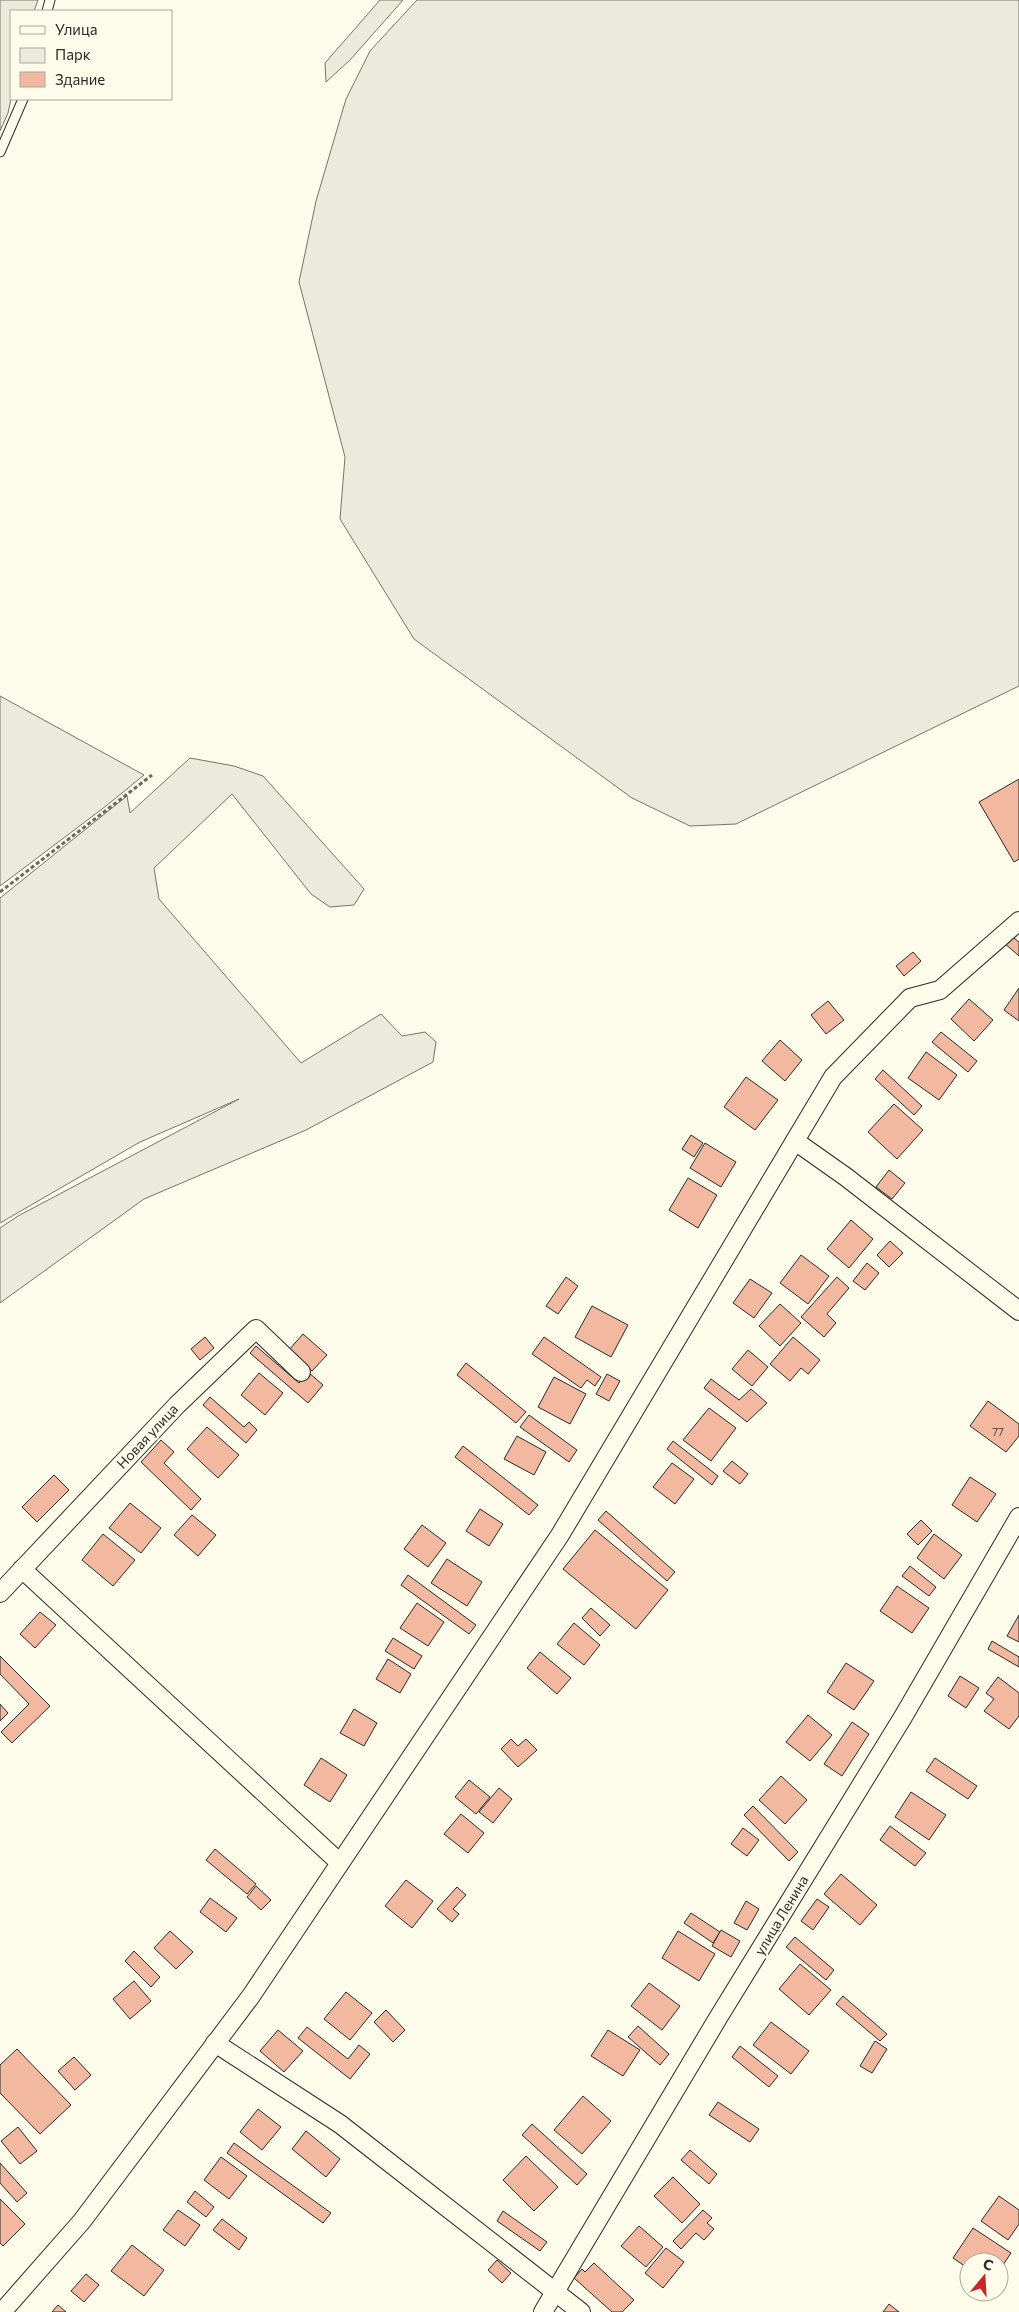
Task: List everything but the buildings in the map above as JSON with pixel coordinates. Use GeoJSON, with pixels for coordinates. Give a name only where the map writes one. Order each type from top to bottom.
{"type":"FeatureCollection","features":[{"type":"Feature","properties":{"kind":"street"},"geometry":{"type":"LineString","coordinates":[[2,2312],[82,2221],[251,1996],[560,1535],[833,1077],[910,998],[940,990],[1019,920]]}},
{"type":"Feature","properties":{"kind":"street"},"geometry":{"type":"LineString","coordinates":[[795,1141],[846,1177],[1019,1311]]}},
{"type":"Feature","properties":{"kind":"street","name":"Новая улица"},"geometry":{"type":"LineString","coordinates":[[0,1593],[177,1405],[256,1329],[301,1372]]}},
{"type":"Feature","properties":{"kind":"street","name":"улица Ленина"},"geometry":{"type":"LineString","coordinates":[[543,2312],[713,2026],[902,1717],[1019,1517]]}},
{"type":"Feature","properties":{"kind":"street"},"geometry":{"type":"LineString","coordinates":[[22,1569],[340,1863]]}},
{"type":"Feature","properties":{"kind":"street"},"geometry":{"type":"LineString","coordinates":[[215,2043],[340,2124],[581,2312]]}},
{"type":"Feature","properties":{"kind":"lane"},"geometry":{"type":"LineString","coordinates":[[0,152],[23,100]]}},
{"type":"Feature","properties":{"kind":"path"},"geometry":{"type":"LineString","coordinates":[[0,892],[152,775]]}},
{"type":"Feature","properties":{"kind":"green space"},"geometry":{"type":"Polygon","coordinates":[[[0,0],[38,0],[34,10],[10,10],[11,100],[8,113],[0,131],[0,0]]]}},
{"type":"Feature","properties":{"kind":"green space"},"geometry":{"type":"Polygon","coordinates":[[[380,0],[403,0],[350,60],[326,82],[325,63],[380,0]]]}},
{"type":"Feature","properties":{"kind":"green space"},"geometry":{"type":"Polygon","coordinates":[[[417,0],[1019,0],[1019,686],[736,824],[690,826],[632,798],[414,639],[340,519],[345,457],[299,282],[316,201],[346,99],[370,51],[417,0]]]}},
{"type":"Feature","properties":{"kind":"green space"},"geometry":{"type":"Polygon","coordinates":[[[0,696],[144,775],[0,886],[0,696]]]}},
{"type":"Feature","properties":{"kind":"green space"},"geometry":{"type":"Polygon","coordinates":[[[190,758],[234,766],[263,776],[364,889],[354,905],[330,907],[311,894],[232,794],[154,868],[159,899],[301,1063],[381,1014],[402,1036],[425,1032],[436,1042],[433,1062],[306,1130],[144,1199],[0,1303],[0,1228],[18,1216],[239,1099],[140,1142],[0,1223],[0,898],[127,796],[130,813],[190,758]]]}}]}
